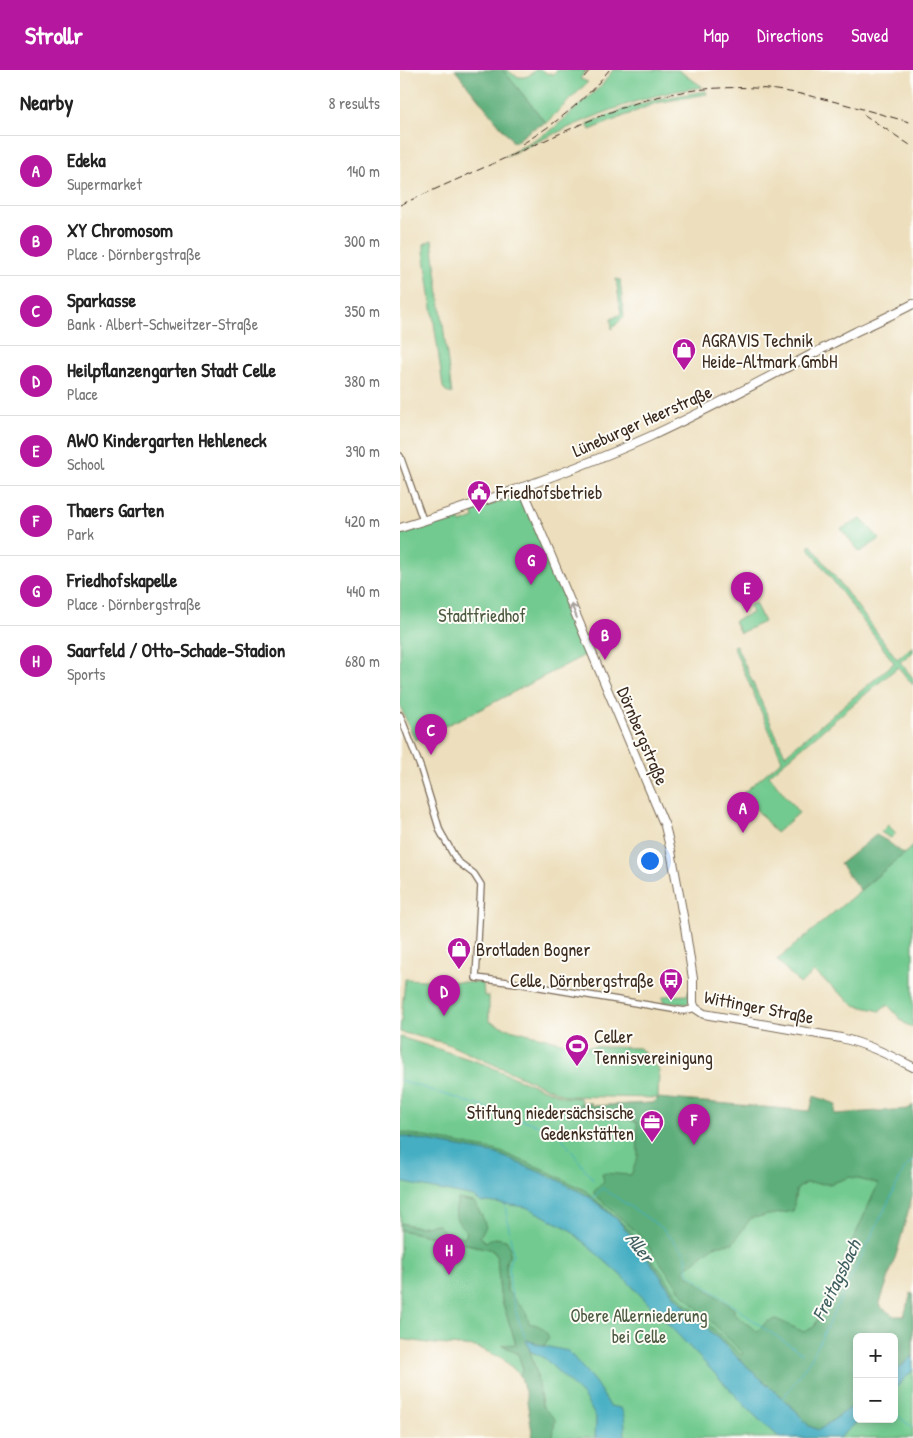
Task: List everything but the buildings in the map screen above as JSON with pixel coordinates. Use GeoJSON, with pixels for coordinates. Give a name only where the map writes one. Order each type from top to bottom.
{"type":"FeatureCollection","features":[{"type":"Feature","properties":{"kind":"main road","name":"Lüneburger Heerstraße"},"geometry":{"type":"LineString","coordinates":[[400,528],[522,487],[596,459],[684,420],[913,304]]}},
{"type":"Feature","properties":{"kind":"main road","name":"Dörnbergstraße"},"geometry":{"type":"LineString","coordinates":[[522,487],[664,826],[671,851],[692,972],[694,984],[693,1003],[695,1008]]}},
{"type":"Feature","properties":{"kind":"main road","name":"Wittinger Straße"},"geometry":{"type":"LineString","coordinates":[[695,1008],[704,1014],[858,1042],[913,1067]]}},
{"type":"Feature","properties":{"kind":"street"},"geometry":{"type":"LineString","coordinates":[[400,456],[423,520]]}},
{"type":"Feature","properties":{"kind":"street","name":"Wittinger Straße"},"geometry":{"type":"LineString","coordinates":[[400,715],[430,794],[434,814],[442,836],[457,861],[478,878],[481,885],[476,978],[684,1011],[695,1008]]}},
{"type":"Feature","properties":{"kind":"green space"},"geometry":{"type":"Polygon","coordinates":[[[455,70],[503,70],[546,123],[532,129],[514,143],[455,70]]]}},
{"type":"Feature","properties":{"kind":"green space"},"geometry":{"type":"Polygon","coordinates":[[[503,70],[508,70],[518,77],[525,77],[535,70],[542,70],[553,75],[557,70],[586,70],[580,79],[588,82],[546,123],[503,70]]]}},
{"type":"Feature","properties":{"kind":"green space"},"geometry":{"type":"Polygon","coordinates":[[[613,70],[678,70],[703,87],[651,97],[626,105],[506,156],[553,129],[602,85],[613,70]]]}},
{"type":"Feature","properties":{"kind":"green space"},"geometry":{"type":"Polygon","coordinates":[[[706,91],[707,94],[656,103],[590,130],[587,124],[657,99],[706,91]]]}},
{"type":"Feature","properties":{"kind":"green space"},"geometry":{"type":"Polygon","coordinates":[[[432,240],[452,394],[446,392],[443,387],[424,251],[424,244],[432,240]]]}},
{"type":"Feature","properties":{"kind":"green space"},"geometry":{"type":"Polygon","coordinates":[[[616,279],[620,280],[624,316],[612,329],[611,319],[621,314],[616,279]]]}},
{"type":"Feature","properties":{"kind":"green space","name":"Stadtfriedhof"},"geometry":{"type":"Polygon","coordinates":[[[518,496],[522,497],[587,651],[585,655],[481,709],[415,740],[400,706],[400,534],[458,516],[461,523],[474,518],[472,511],[518,496]]]}},
{"type":"Feature","properties":{"kind":"green space"},"geometry":{"type":"Polygon","coordinates":[[[861,519],[880,539],[860,552],[841,529],[861,519]]]}},
{"type":"Feature","properties":{"kind":"green space"},"geometry":{"type":"Polygon","coordinates":[[[811,545],[897,659],[913,646],[913,652],[900,662],[913,678],[913,685],[898,667],[769,775],[799,813],[776,833],[743,793],[782,760],[733,646],[736,645],[785,755],[894,663],[808,547],[811,545]]]}},
{"type":"Feature","properties":{"kind":"green space"},"geometry":{"type":"Polygon","coordinates":[[[755,603],[764,622],[740,633],[734,621],[752,613],[749,606],[755,603]]]}},
{"type":"Feature","properties":{"kind":"green space"},"geometry":{"type":"Polygon","coordinates":[[[888,825],[896,833],[891,838],[881,832],[888,825]]]}},
{"type":"Feature","properties":{"kind":"green space"},"geometry":{"type":"Polygon","coordinates":[[[876,835],[904,854],[860,890],[840,864],[876,835]]]}},
{"type":"Feature","properties":{"kind":"green space"},"geometry":{"type":"Polygon","coordinates":[[[913,844],[913,1028],[904,1023],[888,1005],[880,1011],[854,1005],[814,972],[800,984],[777,960],[912,847],[913,844]]]}},
{"type":"Feature","properties":{"kind":"green space"},"geometry":{"type":"Polygon","coordinates":[[[405,979],[483,983],[484,996],[489,996],[489,1021],[506,1028],[577,1046],[640,1048],[659,1070],[658,1098],[565,1096],[445,1043],[400,1032],[405,979]]]}},
{"type":"Feature","properties":{"kind":"green space"},"geometry":{"type":"Polygon","coordinates":[[[688,991],[690,991],[690,1001],[686,1004],[663,1002],[663,997],[665,996],[688,995],[688,991]]]}},
{"type":"Feature","properties":{"kind":"green space","name":"Obere Allerniederung bei Celle"},"geometry":{"type":"Polygon","coordinates":[[[400,1037],[487,1065],[564,1097],[580,1098],[582,1103],[591,1103],[591,1106],[653,1103],[751,1215],[795,1199],[796,1190],[805,1183],[849,1175],[879,1183],[878,1305],[892,1318],[904,1317],[913,1295],[913,1438],[549,1438],[536,1374],[507,1291],[506,1261],[509,1256],[496,1238],[486,1242],[480,1236],[482,1233],[463,1228],[467,1232],[465,1237],[446,1233],[437,1224],[418,1227],[400,1223],[400,1037]]]}},
{"type":"Feature","properties":{"kind":"green space"},"geometry":{"type":"Polygon","coordinates":[[[814,1096],[836,1104],[835,1114],[908,1109],[913,1105],[913,1193],[898,1249],[879,1306],[894,1316],[904,1316],[911,1293],[913,1294],[913,1356],[898,1369],[898,1333],[853,1333],[853,1406],[819,1430],[809,1426],[794,1409],[675,1297],[637,1243],[618,1220],[588,1196],[558,1180],[497,1154],[400,1136],[400,1132],[498,1151],[543,1169],[586,1191],[632,1232],[679,1296],[741,1355],[743,1353],[682,1293],[635,1231],[594,1194],[594,1190],[604,1181],[602,1173],[631,1175],[638,1157],[637,1123],[629,1119],[597,1116],[582,1111],[579,1104],[591,1103],[592,1106],[653,1103],[658,1098],[810,1111],[814,1096]],[[850,1177],[830,1184],[805,1183],[796,1190],[793,1211],[751,1218],[733,1243],[714,1246],[685,1269],[686,1274],[734,1309],[734,1314],[758,1332],[766,1322],[776,1319],[804,1332],[814,1327],[878,1184],[850,1177]]]}},
{"type":"Feature","properties":{"kind":"green space"},"geometry":{"type":"Polygon","coordinates":[[[458,1199],[474,1202],[486,1227],[480,1236],[485,1242],[496,1238],[506,1240],[510,1247],[509,1256],[506,1261],[507,1291],[526,1312],[529,1323],[542,1328],[549,1338],[544,1346],[527,1340],[536,1371],[542,1406],[555,1419],[553,1438],[533,1438],[526,1395],[520,1375],[523,1369],[518,1354],[503,1345],[516,1344],[500,1294],[497,1256],[490,1249],[400,1230],[400,1223],[418,1227],[437,1224],[446,1233],[465,1237],[467,1232],[455,1214],[458,1199]]]}},
{"type":"Feature","properties":{"kind":"green space"},"geometry":{"type":"Polygon","coordinates":[[[400,1230],[490,1249],[494,1252],[497,1256],[500,1294],[516,1344],[504,1346],[518,1354],[523,1369],[520,1375],[502,1358],[476,1347],[400,1339],[400,1230]]]}},
{"type":"Feature","properties":{"kind":"water"},"geometry":{"type":"Polygon","coordinates":[[[400,1136],[497,1154],[558,1180],[588,1196],[618,1220],[637,1243],[675,1297],[794,1409],[809,1426],[819,1430],[853,1406],[853,1423],[856,1423],[839,1438],[780,1438],[754,1415],[627,1281],[569,1229],[526,1207],[482,1203],[474,1197],[400,1182],[400,1136]]]}},
{"type":"Feature","properties":{"kind":"water"},"geometry":{"type":"Polygon","coordinates":[[[526,1340],[568,1351],[595,1382],[610,1406],[621,1408],[625,1420],[625,1438],[595,1438],[596,1417],[583,1396],[544,1358],[530,1351],[526,1340]]]}},
{"type":"Feature","properties":{"kind":"water"},"geometry":{"type":"Polygon","coordinates":[[[913,1356],[913,1370],[898,1386],[898,1369],[913,1356]]]}},
{"type":"Feature","properties":{"kind":"waterway"},"geometry":{"type":"LineString","coordinates":[[400,1080],[557,1131],[593,1180]]}},
{"type":"Feature","properties":{"kind":"waterway","name":"Freitagsbach"},"geometry":{"type":"LineString","coordinates":[[782,1400],[812,1357],[905,1168],[913,1160]]}},
{"type":"Feature","properties":{"kind":"waterway"},"geometry":{"type":"LineString","coordinates":[[592,1199],[602,1188],[661,1227],[686,1255],[689,1274],[765,1329],[802,1353]]}},
{"type":"Feature","properties":{"kind":"waterway"},"geometry":{"type":"LineString","coordinates":[[505,1205],[513,1254],[509,1262],[510,1287],[517,1316],[526,1339]]}},
{"type":"Feature","properties":{"kind":"waterway"},"geometry":{"type":"LineString","coordinates":[[898,1416],[913,1428]]}},
{"type":"Feature","properties":{"kind":"railway"},"geometry":{"type":"LineString","coordinates":[[584,77],[590,70]]}},
{"type":"Feature","properties":{"kind":"railway"},"geometry":{"type":"LineString","coordinates":[[522,144],[569,111],[609,70]]}},
{"type":"Feature","properties":{"kind":"railway"},"geometry":{"type":"LineString","coordinates":[[400,205],[605,114],[643,101],[682,92],[729,88],[776,90],[828,100],[913,123]]}},
{"type":"Feature","properties":{"kind":"railway"},"geometry":{"type":"LineString","coordinates":[[863,114],[913,147]]}},
{"type":"Feature","properties":{"kind":"place","name":"AGRAVIS Technik Heide-Altmark GmbH"},"geometry":{"type":"Point","coordinates":[684,371]}},
{"type":"Feature","properties":{"kind":"place","name":"Friedhofsbetrieb"},"geometry":{"type":"Point","coordinates":[479,513]}},
{"type":"Feature","properties":{"kind":"place","name":"Friedhofskapelle"},"geometry":{"type":"Point","coordinates":[531,585]}},
{"type":"Feature","properties":{"kind":"place","name":"AWO Kindergarten Hehleneck"},"geometry":{"type":"Point","coordinates":[747,613]}},
{"type":"Feature","properties":{"kind":"place","name":"XY Chromosom"},"geometry":{"type":"Point","coordinates":[605,660]}},
{"type":"Feature","properties":{"kind":"place","name":"Sparkasse"},"geometry":{"type":"Point","coordinates":[431,755]}},
{"type":"Feature","properties":{"kind":"place","name":"Edeka"},"geometry":{"type":"Point","coordinates":[743,833]}},
{"type":"Feature","properties":{"kind":"place","name":"Brotladen Bogner"},"geometry":{"type":"Point","coordinates":[459,970]}},
{"type":"Feature","properties":{"kind":"place","name":"Celle, Dörnbergstraße"},"geometry":{"type":"Point","coordinates":[671,1001]}},
{"type":"Feature","properties":{"kind":"place","name":"Heilpflanzengarten Stadt Celle"},"geometry":{"type":"Point","coordinates":[444,1016]}},
{"type":"Feature","properties":{"kind":"place","name":"Celler Tennisvereinigung"},"geometry":{"type":"Point","coordinates":[577,1067]}},
{"type":"Feature","properties":{"kind":"place","name":"Stiftung niedersächsische Gedenkstätten"},"geometry":{"type":"Point","coordinates":[652,1143]}},
{"type":"Feature","properties":{"kind":"place","name":"Thaers Garten"},"geometry":{"type":"Point","coordinates":[694,1145]}},
{"type":"Feature","properties":{"kind":"place","name":"Saarfeld / Otto-Schade-Stadion"},"geometry":{"type":"Point","coordinates":[449,1275]}},
{"type":"Feature","properties":{"kind":"water label","name":"Aller"},"geometry":{"type":"Point","coordinates":[640,1247]}}]}
